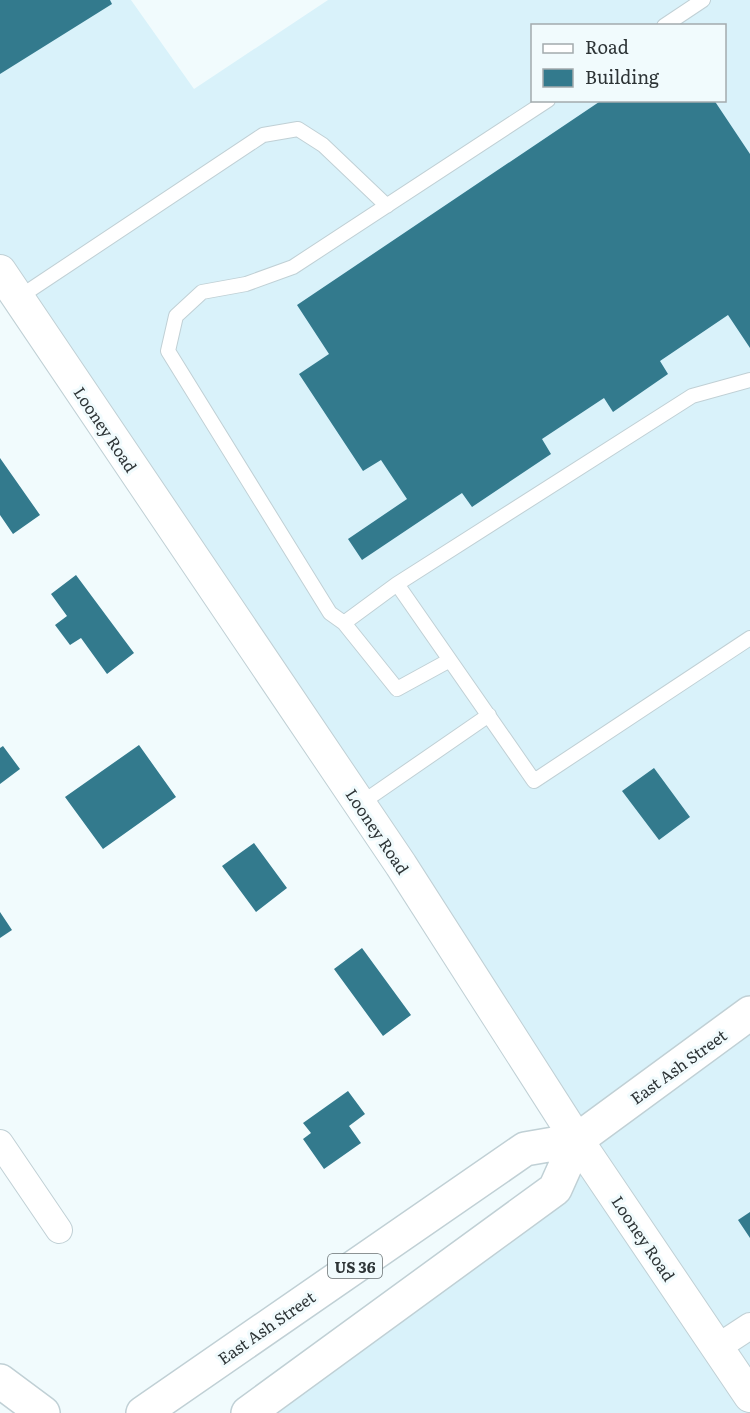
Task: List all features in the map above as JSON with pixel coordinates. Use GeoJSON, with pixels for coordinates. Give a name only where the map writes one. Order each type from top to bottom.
{"type":"FeatureCollection","features":[{"type":"Feature","properties":{"kind":"main road","name":"East Ash Street"},"geometry":{"type":"LineString","coordinates":[[143,1413],[525,1149],[577,1140],[750,1013]]}},
{"type":"Feature","properties":{"kind":"main road","name":"East Ash Street"},"geometry":{"type":"LineString","coordinates":[[248,1413],[555,1189],[577,1140]]}},
{"type":"Feature","properties":{"kind":"main road"},"geometry":{"type":"LineString","coordinates":[[0,1380],[43,1413]]}},
{"type":"Feature","properties":{"kind":"street","name":"Looney Road"},"geometry":{"type":"LineString","coordinates":[[0,271],[407,874],[577,1140],[750,1396]]}},
{"type":"Feature","properties":{"kind":"street"},"geometry":{"type":"LineString","coordinates":[[0,1143],[59,1230]]}},
{"type":"Feature","properties":{"kind":"street"},"geometry":{"type":"LineString","coordinates":[[718,1347],[750,1326]]}},
{"type":"Feature","properties":{"kind":"lane"},"geometry":{"type":"LineString","coordinates":[[666,24],[703,0]]}},
{"type":"Feature","properties":{"kind":"lane"},"geometry":{"type":"LineString","coordinates":[[450,660],[397,689],[344,623],[330,613],[168,351],[176,316],[202,292],[246,285],[293,267],[545,102]]}},
{"type":"Feature","properties":{"kind":"lane"},"geometry":{"type":"LineString","coordinates":[[18,298],[263,135],[298,129],[323,145],[387,206]]}},
{"type":"Feature","properties":{"kind":"lane"},"geometry":{"type":"LineString","coordinates":[[344,623],[398,584],[692,396],[750,380]]}},
{"type":"Feature","properties":{"kind":"lane"},"geometry":{"type":"LineString","coordinates":[[398,584],[534,781],[750,638]]}},
{"type":"Feature","properties":{"kind":"lane"},"geometry":{"type":"LineString","coordinates":[[360,804],[489,715]]}},
{"type":"Feature","properties":{"kind":"shaded area"},"geometry":{"type":"Polygon","coordinates":[[[0,0],[131,0],[194,89],[328,0],[750,0],[750,1413],[248,1413],[555,1189],[577,1140],[0,271],[0,0]]]}},
{"type":"Feature","properties":{"kind":"building"},"geometry":{"type":"Polygon","coordinates":[[[0,0],[110,0],[112,4],[0,74],[0,0]]]}},
{"type":"Feature","properties":{"kind":"building"},"geometry":{"type":"Polygon","coordinates":[[[599,102],[715,102],[750,154],[750,348],[728,315],[660,361],[668,374],[613,412],[604,398],[542,439],[551,454],[472,507],[462,493],[362,560],[348,539],[407,499],[381,460],[363,471],[299,374],[329,354],[297,305],[599,102]]]}},
{"type":"Feature","properties":{"kind":"building"},"geometry":{"type":"Polygon","coordinates":[[[0,458],[40,515],[13,534],[0,515],[0,458]]]}},
{"type":"Feature","properties":{"kind":"building"},"geometry":{"type":"Polygon","coordinates":[[[76,575],[134,653],[107,674],[81,638],[70,645],[55,625],[67,616],[51,594],[76,575]]]}},
{"type":"Feature","properties":{"kind":"building"},"geometry":{"type":"Polygon","coordinates":[[[139,745],[176,797],[103,849],[65,797],[139,745]]]}},
{"type":"Feature","properties":{"kind":"building"},"geometry":{"type":"Polygon","coordinates":[[[3,746],[20,769],[0,784],[0,748],[3,746]]]}},
{"type":"Feature","properties":{"kind":"building"},"geometry":{"type":"Polygon","coordinates":[[[654,768],[690,817],[659,840],[622,791],[654,768]]]}},
{"type":"Feature","properties":{"kind":"building"},"geometry":{"type":"Polygon","coordinates":[[[254,843],[287,888],[256,912],[222,866],[254,843]]]}},
{"type":"Feature","properties":{"kind":"building"},"geometry":{"type":"Polygon","coordinates":[[[0,912],[12,930],[0,938],[0,912]]]}},
{"type":"Feature","properties":{"kind":"building"},"geometry":{"type":"Polygon","coordinates":[[[362,948],[411,1015],[383,1036],[334,969],[362,948]]]}},
{"type":"Feature","properties":{"kind":"building"},"geometry":{"type":"Polygon","coordinates":[[[348,1091],[365,1114],[349,1126],[361,1143],[324,1169],[303,1139],[311,1133],[303,1123],[348,1091]]]}},
{"type":"Feature","properties":{"kind":"building"},"geometry":{"type":"Polygon","coordinates":[[[750,1212],[750,1238],[738,1220],[750,1212]]]}}]}
